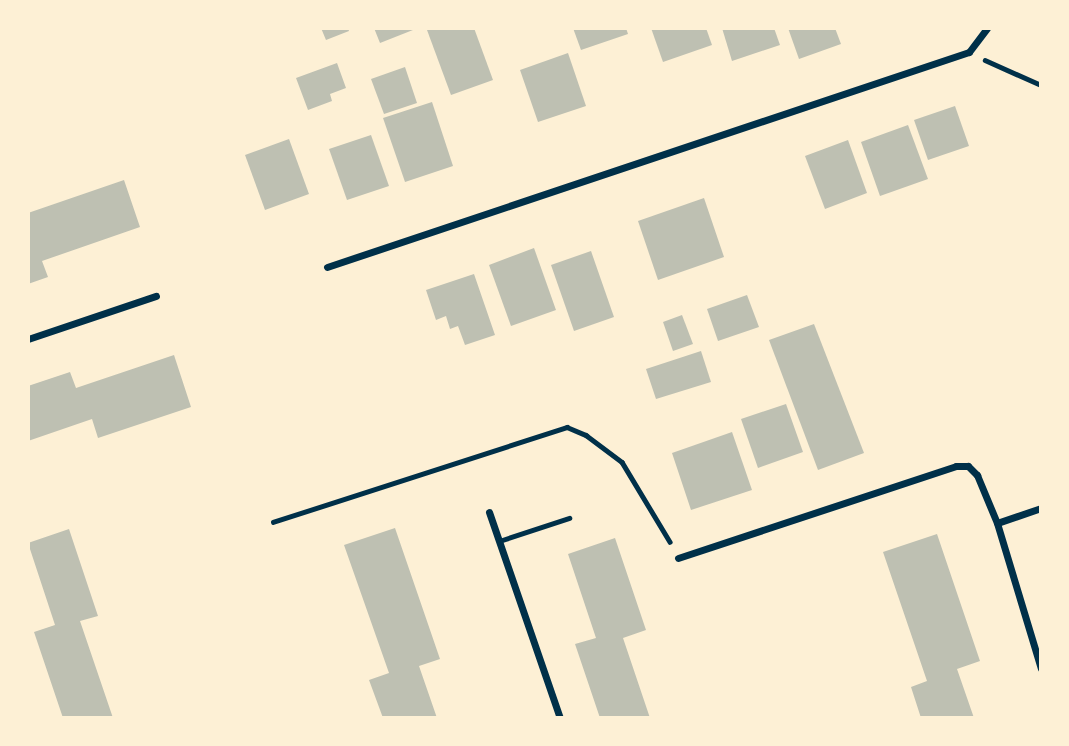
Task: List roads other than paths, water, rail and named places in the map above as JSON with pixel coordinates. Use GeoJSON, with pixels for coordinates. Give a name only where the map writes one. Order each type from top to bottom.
{"type":"FeatureCollection","features":[{"type":"Feature","properties":{"kind":"street"},"geometry":{"type":"LineString","coordinates":[[327,267],[969,52],[987,28]]}},
{"type":"Feature","properties":{"kind":"street"},"geometry":{"type":"LineString","coordinates":[[28,339],[156,296]]}},
{"type":"Feature","properties":{"kind":"street"},"geometry":{"type":"LineString","coordinates":[[678,558],[956,466],[968,466],[977,475],[997,523],[1041,669]]}},
{"type":"Feature","properties":{"kind":"street"},"geometry":{"type":"LineString","coordinates":[[997,523],[1041,508]]}},
{"type":"Feature","properties":{"kind":"street"},"geometry":{"type":"LineString","coordinates":[[489,512],[559,718]]}},
{"type":"Feature","properties":{"kind":"lane"},"geometry":{"type":"LineString","coordinates":[[499,541],[569,518]]}}]}
